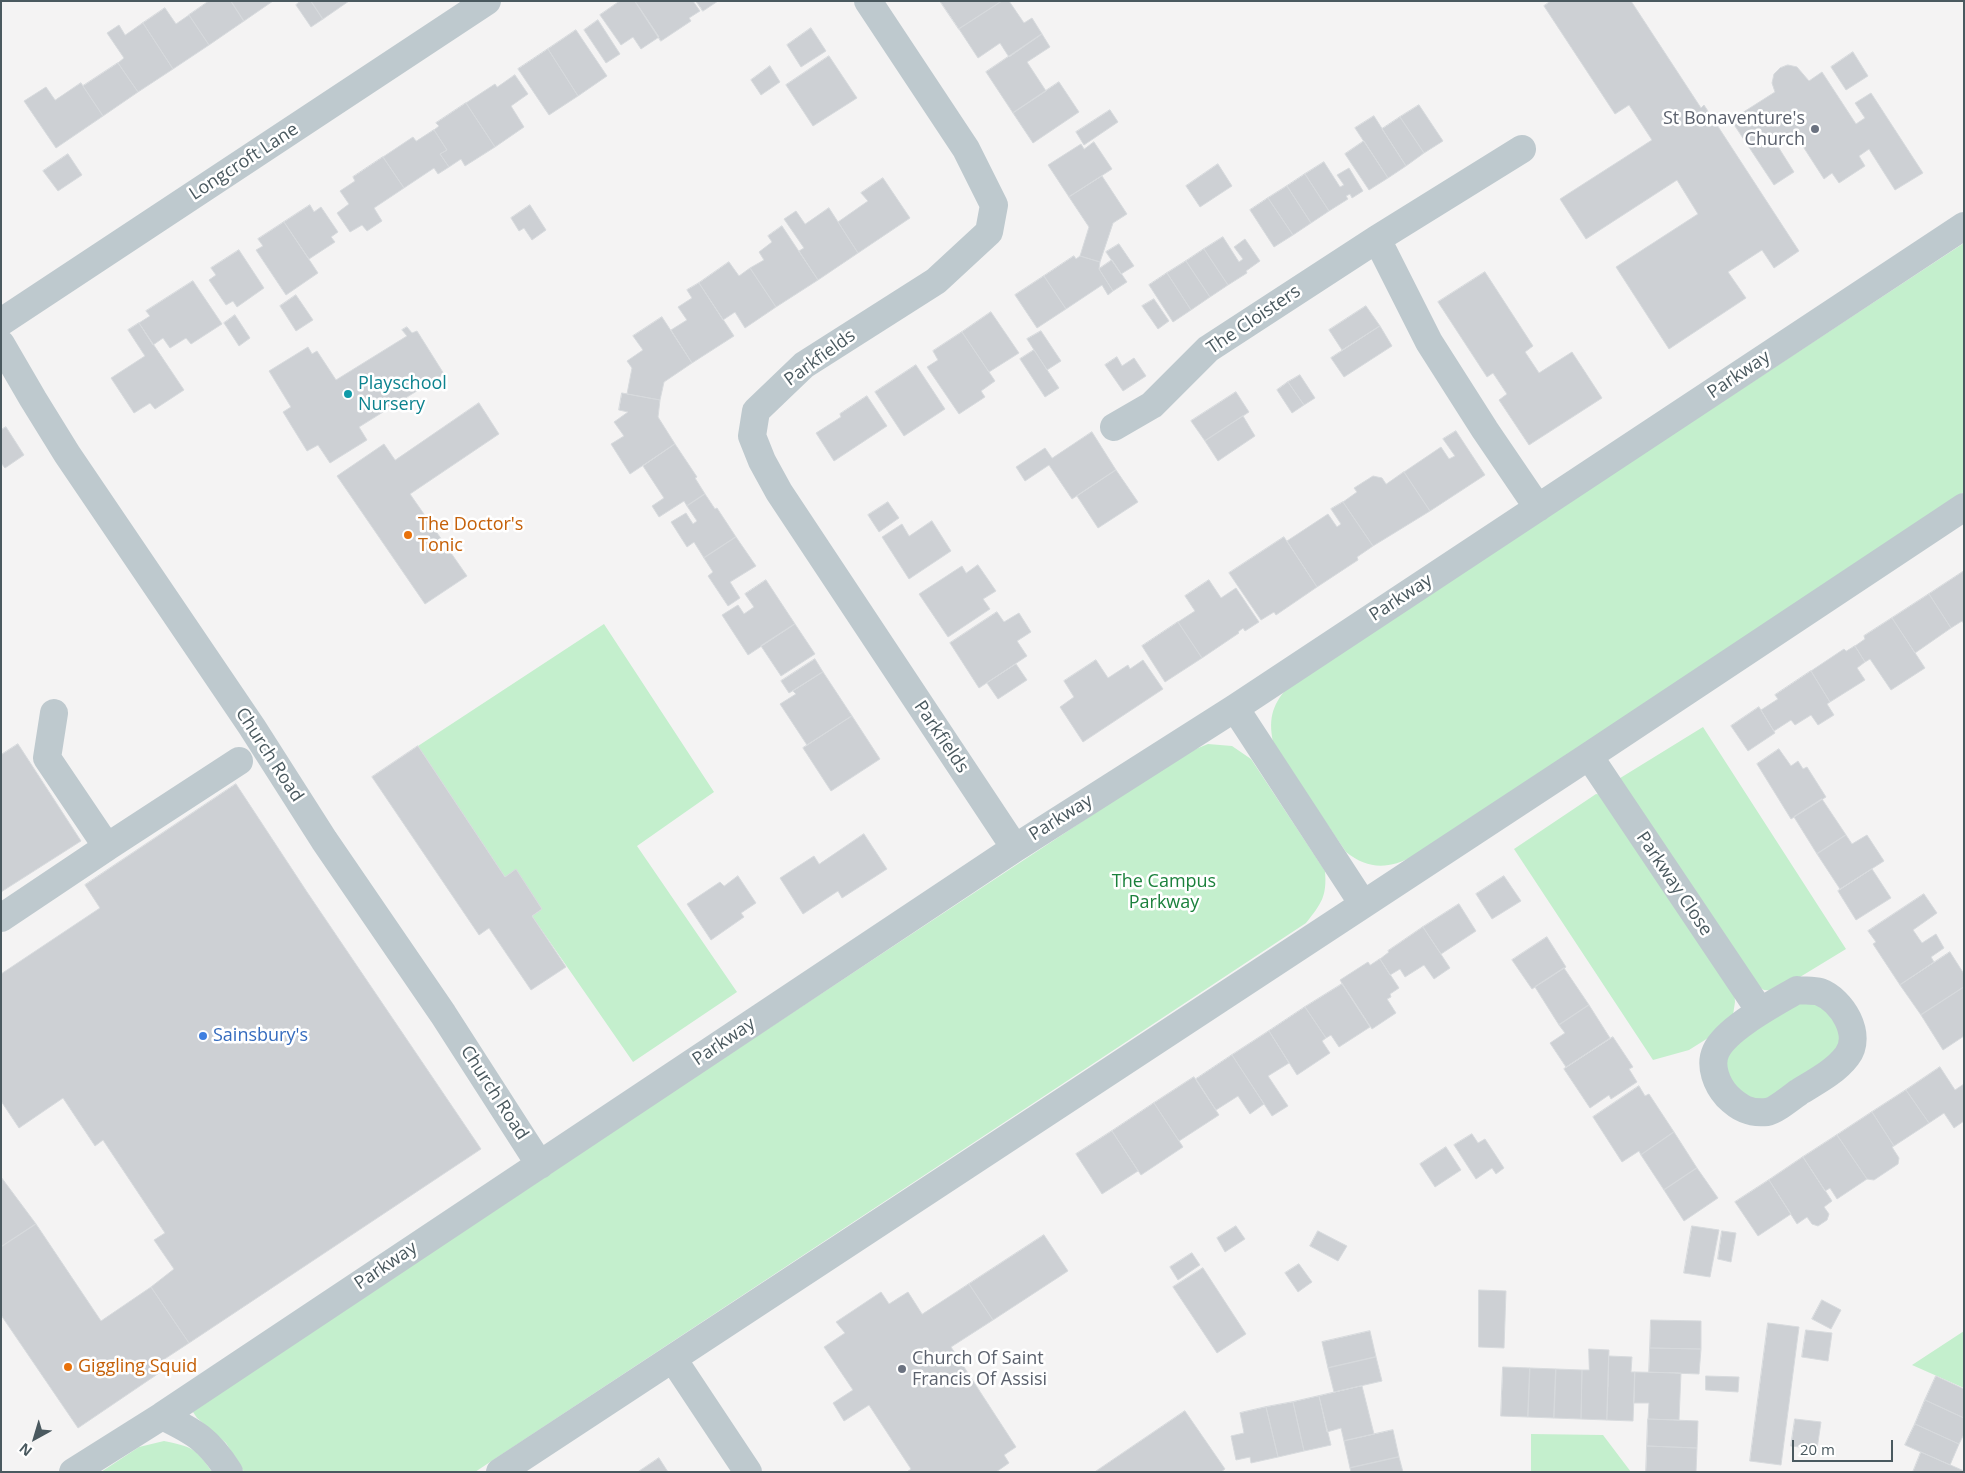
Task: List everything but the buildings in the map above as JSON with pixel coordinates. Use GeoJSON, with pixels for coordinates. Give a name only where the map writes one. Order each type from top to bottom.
{"type":"FeatureCollection","features":[{"type":"Feature","properties":{"kind":"street","name":"Longcroft Lane"},"geometry":{"type":"LineString","coordinates":[[1,322],[487,1]]}},
{"type":"Feature","properties":{"kind":"street","name":"Parkfields"},"geometry":{"type":"LineString","coordinates":[[868,1],[966,149],[994,205],[989,232],[936,281],[804,365],[756,411],[752,436],[762,461],[779,492],[1015,848]]}},
{"type":"Feature","properties":{"kind":"street","name":"The Cloisters"},"geometry":{"type":"LineString","coordinates":[[1114,427],[1152,405],[1208,349],[1377,239],[1522,149]]}},
{"type":"Feature","properties":{"kind":"street","name":"Parkway"},"geometry":{"type":"LineString","coordinates":[[73,1472],[162,1416],[1015,848],[1235,708],[1964,226]]}},
{"type":"Feature","properties":{"kind":"street"},"geometry":{"type":"LineString","coordinates":[[1377,239],[1429,342],[1538,508]]}},
{"type":"Feature","properties":{"kind":"street","name":"Church Road"},"geometry":{"type":"LineString","coordinates":[[1,344],[32,400],[67,454],[252,728],[324,840],[443,1014],[540,1165]]}},
{"type":"Feature","properties":{"kind":"street"},"geometry":{"type":"LineString","coordinates":[[500,1472],[1964,508]]}},
{"type":"Feature","properties":{"kind":"street"},"geometry":{"type":"LineString","coordinates":[[1235,708],[1363,904]]}},
{"type":"Feature","properties":{"kind":"street"},"geometry":{"type":"LineString","coordinates":[[54,713],[47,758],[107,847]]}},
{"type":"Feature","properties":{"kind":"street","name":"Parkway Close"},"geometry":{"type":"LineString","coordinates":[[1589,756],[1760,1011]]}},
{"type":"Feature","properties":{"kind":"street"},"geometry":{"type":"LineString","coordinates":[[1,918],[239,760]]}},
{"type":"Feature","properties":{"kind":"street"},"geometry":{"type":"LineString","coordinates":[[1797,990],[1818,992],[1830,998],[1841,1010],[1853,1031],[1854,1044],[1847,1056],[1831,1072],[1769,1112],[1751,1112],[1737,1106],[1717,1082],[1713,1065],[1716,1051],[1725,1038],[1760,1011],[1797,990]]}},
{"type":"Feature","properties":{"kind":"street"},"geometry":{"type":"LineString","coordinates":[[673,1359],[748,1472]]}},
{"type":"Feature","properties":{"kind":"street"},"geometry":{"type":"LineString","coordinates":[[162,1416],[188,1428],[203,1439],[216,1452],[229,1472]]}},
{"type":"Feature","properties":{"kind":"green space"},"geometry":{"type":"Polygon","coordinates":[[[1964,243],[1964,492],[1414,856],[1396,863],[1379,866],[1362,862],[1346,852],[1274,746],[1271,729],[1272,714],[1282,694],[1288,687],[1964,243]]]}},
{"type":"Feature","properties":{"kind":"green space"},"geometry":{"type":"Polygon","coordinates":[[[604,624],[714,792],[637,846],[737,992],[633,1062],[532,916],[542,909],[516,870],[505,877],[418,746],[604,624]]]}},
{"type":"Feature","properties":{"kind":"green space"},"geometry":{"type":"Polygon","coordinates":[[[1703,727],[1846,949],[1777,991],[1764,990],[1750,981],[1617,780],[1703,727]]]}},
{"type":"Feature","properties":{"kind":"green space","name":"The Campus Parkway"},"geometry":{"type":"Polygon","coordinates":[[[1208,744],[1232,746],[1251,759],[1325,871],[1325,887],[1322,899],[1306,923],[475,1472],[244,1472],[226,1443],[197,1418],[193,1412],[195,1407],[1186,753],[1208,744]]]}},
{"type":"Feature","properties":{"kind":"green space"},"geometry":{"type":"Polygon","coordinates":[[[1596,794],[1605,795],[1734,989],[1733,1015],[1724,1028],[1689,1050],[1653,1060],[1514,849],[1596,794]]]}},
{"type":"Feature","properties":{"kind":"green space"},"geometry":{"type":"Polygon","coordinates":[[[1816,1001],[1840,1024],[1839,1050],[1772,1098],[1755,1100],[1744,1096],[1724,1075],[1727,1050],[1790,1002],[1816,1001]]]}},
{"type":"Feature","properties":{"kind":"green space"},"geometry":{"type":"Polygon","coordinates":[[[1964,1331],[1964,1388],[1912,1365],[1964,1331]]]}},
{"type":"Feature","properties":{"kind":"green space"},"geometry":{"type":"Polygon","coordinates":[[[1531,1434],[1603,1435],[1631,1472],[1531,1472],[1531,1434]]]}},
{"type":"Feature","properties":{"kind":"green space"},"geometry":{"type":"Polygon","coordinates":[[[164,1441],[187,1447],[197,1453],[212,1472],[101,1472],[139,1447],[164,1441]]]}},
{"type":"Feature","properties":{"kind":"place","name":"St Bonaventure's Church"},"geometry":{"type":"Point","coordinates":[1815,129]}},
{"type":"Feature","properties":{"kind":"place","name":"Playschool Nursery"},"geometry":{"type":"Point","coordinates":[348,394]}},
{"type":"Feature","properties":{"kind":"place","name":"The Doctor's Tonic"},"geometry":{"type":"Point","coordinates":[408,535]}},
{"type":"Feature","properties":{"kind":"place","name":"Sainsbury's"},"geometry":{"type":"Point","coordinates":[203,1036]}},
{"type":"Feature","properties":{"kind":"place","name":"Giggling Squid"},"geometry":{"type":"Point","coordinates":[68,1367]}},
{"type":"Feature","properties":{"kind":"place","name":"Church Of Saint Francis Of Assisi"},"geometry":{"type":"Point","coordinates":[902,1369]}}]}
